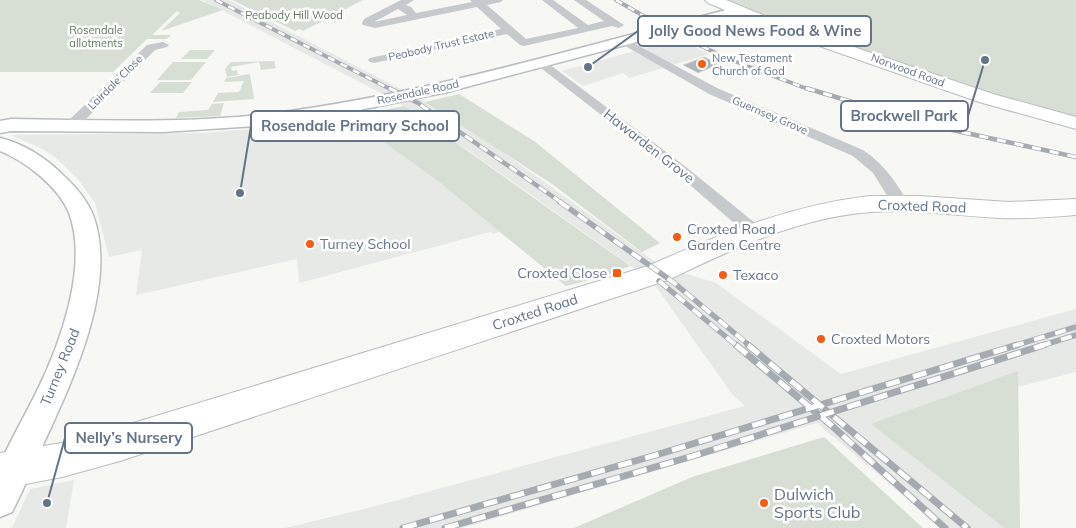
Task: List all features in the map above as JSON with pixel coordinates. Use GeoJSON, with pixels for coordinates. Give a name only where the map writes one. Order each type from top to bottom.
{"type":"FeatureCollection","features":[{"type":"Feature","properties":{"kind":"main road","name":"Norwood Road"},"geometry":{"type":"LineString","coordinates":[[714,0],[769,23],[986,98],[1076,123]]}},
{"type":"Feature","properties":{"kind":"main road","name":"Croxted Road"},"geometry":{"type":"LineString","coordinates":[[5,480],[658,273],[722,243],[754,231],[805,216],[845,207],[902,204],[1002,210],[1076,207]]}},
{"type":"Feature","properties":{"kind":"street"},"geometry":{"type":"LineString","coordinates":[[409,0],[367,23],[375,25],[477,2],[498,0]]}},
{"type":"Feature","properties":{"kind":"street"},"geometry":{"type":"LineString","coordinates":[[546,0],[586,29]]}},
{"type":"Feature","properties":{"kind":"street","name":"Guernsey Grove"},"geometry":{"type":"LineString","coordinates":[[579,0],[614,22],[631,39],[720,94],[858,153],[873,163],[883,173],[902,204]]}},
{"type":"Feature","properties":{"kind":"street","name":"Peabody Trust Estate"},"geometry":{"type":"LineString","coordinates":[[477,2],[544,62]]}},
{"type":"Feature","properties":{"kind":"street"},"geometry":{"type":"LineString","coordinates":[[398,6],[407,9],[414,17]]}},
{"type":"Feature","properties":{"kind":"street","name":"Rosendale Road"},"geometry":{"type":"LineString","coordinates":[[3,130],[71,126],[163,126],[288,117],[447,87],[738,11]]}},
{"type":"Feature","properties":{"kind":"street"},"geometry":{"type":"LineString","coordinates":[[524,43],[614,22]]}},
{"type":"Feature","properties":{"kind":"street","name":"Peabody Trust Estate"},"geometry":{"type":"LineString","coordinates":[[374,60],[509,30]]}},
{"type":"Feature","properties":{"kind":"street","name":"Lairdale Close"},"geometry":{"type":"LineString","coordinates":[[71,126],[151,47],[163,45]]}},
{"type":"Feature","properties":{"kind":"street","name":"Hawarden Grove"},"geometry":{"type":"LineString","coordinates":[[544,62],[681,170],[754,231]]}},
{"type":"Feature","properties":{"kind":"street","name":"Turney Road"},"geometry":{"type":"LineString","coordinates":[[3,130],[59,183],[81,213],[87,236],[87,262],[76,334],[62,369],[5,480]]}},
{"type":"Feature","properties":{"kind":"shaded area"},"geometry":{"type":"Polygon","coordinates":[[[202,0],[229,0],[437,108],[511,158],[661,266],[716,283],[841,374],[1076,309],[1076,372],[871,424],[1004,528],[942,528],[817,423],[462,528],[285,528],[368,508],[745,406],[732,394],[652,281],[396,101],[202,0]]]}},
{"type":"Feature","properties":{"kind":"shaded area"},"geometry":{"type":"Polygon","coordinates":[[[678,39],[709,54],[630,78],[623,73],[583,86],[562,71],[678,39]]]}},
{"type":"Feature","properties":{"kind":"shaded area"},"geometry":{"type":"Polygon","coordinates":[[[349,117],[439,182],[501,231],[494,234],[490,232],[299,283],[297,259],[136,295],[142,250],[109,257],[95,203],[77,178],[56,158],[39,147],[10,135],[203,133],[277,127],[349,117]]]}},
{"type":"Feature","properties":{"kind":"shaded area"},"geometry":{"type":"Polygon","coordinates":[[[74,480],[66,528],[12,528],[30,489],[74,480]]]}},
{"type":"Feature","properties":{"kind":"green space","name":"Rosendale allotments"},"geometry":{"type":"Polygon","coordinates":[[[0,0],[199,0],[223,10],[161,31],[180,13],[177,11],[152,35],[171,35],[167,39],[147,39],[113,72],[0,72],[0,0]]]}},
{"type":"Feature","properties":{"kind":"green space","name":"Peabody Hill Wood"},"geometry":{"type":"Polygon","coordinates":[[[232,0],[363,0],[303,31],[299,29],[295,31],[232,0]]]}},
{"type":"Feature","properties":{"kind":"green space"},"geometry":{"type":"Polygon","coordinates":[[[727,0],[1076,0],[1076,117],[1009,101],[836,39],[834,41],[779,22],[727,0]]]}},
{"type":"Feature","properties":{"kind":"green space"},"geometry":{"type":"Polygon","coordinates":[[[190,50],[215,50],[207,59],[181,59],[190,50]]]}},
{"type":"Feature","properties":{"kind":"green space"},"geometry":{"type":"Polygon","coordinates":[[[274,61],[276,68],[261,70],[259,62],[231,67],[232,71],[237,70],[238,75],[227,77],[225,69],[231,62],[274,61]]]}},
{"type":"Feature","properties":{"kind":"green space"},"geometry":{"type":"Polygon","coordinates":[[[173,62],[206,62],[191,80],[157,80],[173,62]]]}},
{"type":"Feature","properties":{"kind":"green space"},"geometry":{"type":"Polygon","coordinates":[[[250,74],[254,99],[213,102],[218,93],[239,92],[244,81],[224,82],[226,78],[250,74]]]}},
{"type":"Feature","properties":{"kind":"green space"},"geometry":{"type":"Polygon","coordinates":[[[160,82],[192,82],[183,93],[150,93],[160,82]]]}},
{"type":"Feature","properties":{"kind":"green space"},"geometry":{"type":"Polygon","coordinates":[[[459,94],[534,141],[660,243],[642,252],[552,184],[425,102],[459,94]]]}},
{"type":"Feature","properties":{"kind":"green space"},"geometry":{"type":"Polygon","coordinates":[[[224,103],[220,116],[176,118],[179,112],[208,110],[212,104],[224,103]]]}},
{"type":"Feature","properties":{"kind":"green space"},"geometry":{"type":"Polygon","coordinates":[[[404,106],[630,266],[605,276],[566,286],[439,182],[349,117],[404,106]]]}},
{"type":"Feature","properties":{"kind":"green space"},"geometry":{"type":"Polygon","coordinates":[[[1018,371],[1020,528],[1004,528],[871,424],[1018,371]]]}},
{"type":"Feature","properties":{"kind":"green space","name":"Dulwich Sports Club"},"geometry":{"type":"Polygon","coordinates":[[[824,437],[923,528],[574,528],[692,477],[824,437]]]}},
{"type":"Feature","properties":{"kind":"building","name":"New Testament Church of God"},"geometry":{"type":"Polygon","coordinates":[[[704,57],[719,64],[698,73],[683,65],[704,57]]]}},
{"type":"Feature","properties":{"kind":"railway"},"geometry":{"type":"LineString","coordinates":[[216,0],[392,90]]}},
{"type":"Feature","properties":{"kind":"railway"},"geometry":{"type":"LineString","coordinates":[[616,0],[673,33],[729,59],[810,90]]}},
{"type":"Feature","properties":{"kind":"railway"},"geometry":{"type":"LineString","coordinates":[[389,88],[418,103],[562,203]]}},
{"type":"Feature","properties":{"kind":"railway"},"geometry":{"type":"LineString","coordinates":[[806,88],[925,124],[1076,157]]}},
{"type":"Feature","properties":{"kind":"railway"},"geometry":{"type":"LineString","coordinates":[[560,202],[673,282],[750,346]]}},
{"type":"Feature","properties":{"kind":"railway"},"geometry":{"type":"LineString","coordinates":[[659,281],[737,346]]}},
{"type":"Feature","properties":{"kind":"railway"},"geometry":{"type":"LineString","coordinates":[[1013,346],[1076,327]]}},
{"type":"Feature","properties":{"kind":"railway"},"geometry":{"type":"LineString","coordinates":[[1040,346],[1076,335]]}},
{"type":"Feature","properties":{"kind":"railway"},"geometry":{"type":"LineString","coordinates":[[736,345],[811,408]]}},
{"type":"Feature","properties":{"kind":"railway"},"geometry":{"type":"LineString","coordinates":[[748,345],[820,405]]}},
{"type":"Feature","properties":{"kind":"railway"},"geometry":{"type":"LineString","coordinates":[[820,405],[1017,345]]}},
{"type":"Feature","properties":{"kind":"railway"},"geometry":{"type":"LineString","coordinates":[[829,413],[1044,345]]}},
{"type":"Feature","properties":{"kind":"railway"},"geometry":{"type":"LineString","coordinates":[[811,408],[820,405]]}},
{"type":"Feature","properties":{"kind":"railway"},"geometry":{"type":"LineString","coordinates":[[820,405],[829,413]]}},
{"type":"Feature","properties":{"kind":"railway"},"geometry":{"type":"LineString","coordinates":[[403,528],[811,408]]}},
{"type":"Feature","properties":{"kind":"railway"},"geometry":{"type":"LineString","coordinates":[[811,408],[820,416]]}},
{"type":"Feature","properties":{"kind":"railway"},"geometry":{"type":"LineString","coordinates":[[820,416],[829,413]]}},
{"type":"Feature","properties":{"kind":"railway"},"geometry":{"type":"LineString","coordinates":[[829,413],[967,528]]}},
{"type":"Feature","properties":{"kind":"railway"},"geometry":{"type":"LineString","coordinates":[[445,528],[693,456],[820,416]]}},
{"type":"Feature","properties":{"kind":"railway"},"geometry":{"type":"LineString","coordinates":[[820,416],[945,528]]}},
{"type":"Feature","properties":{"kind":"place","name":"Brockwell Park"},"geometry":{"type":"Point","coordinates":[985,60]}},
{"type":"Feature","properties":{"kind":"place","name":"New Testament Church of God"},"geometry":{"type":"Point","coordinates":[702,64]}},
{"type":"Feature","properties":{"kind":"place","name":"Jolly Good News Food & Wine"},"geometry":{"type":"Point","coordinates":[588,67]}},
{"type":"Feature","properties":{"kind":"place","name":"Rosendale Primary School"},"geometry":{"type":"Point","coordinates":[240,193]}},
{"type":"Feature","properties":{"kind":"place","name":"Croxted Road Garden Centre"},"geometry":{"type":"Point","coordinates":[677,237]}},
{"type":"Feature","properties":{"kind":"place","name":"Turney School"},"geometry":{"type":"Point","coordinates":[310,244]}},
{"type":"Feature","properties":{"kind":"place","name":"Croxted Close"},"geometry":{"type":"Point","coordinates":[617,273]}},
{"type":"Feature","properties":{"kind":"place","name":"Texaco"},"geometry":{"type":"Point","coordinates":[723,275]}},
{"type":"Feature","properties":{"kind":"place","name":"Croxted Motors"},"geometry":{"type":"Point","coordinates":[821,339]}},
{"type":"Feature","properties":{"kind":"place","name":"Nelly’s Nursery"},"geometry":{"type":"Point","coordinates":[47,503]}},
{"type":"Feature","properties":{"kind":"place","name":"Dulwich Sports Club"},"geometry":{"type":"Point","coordinates":[764,503]}}]}
